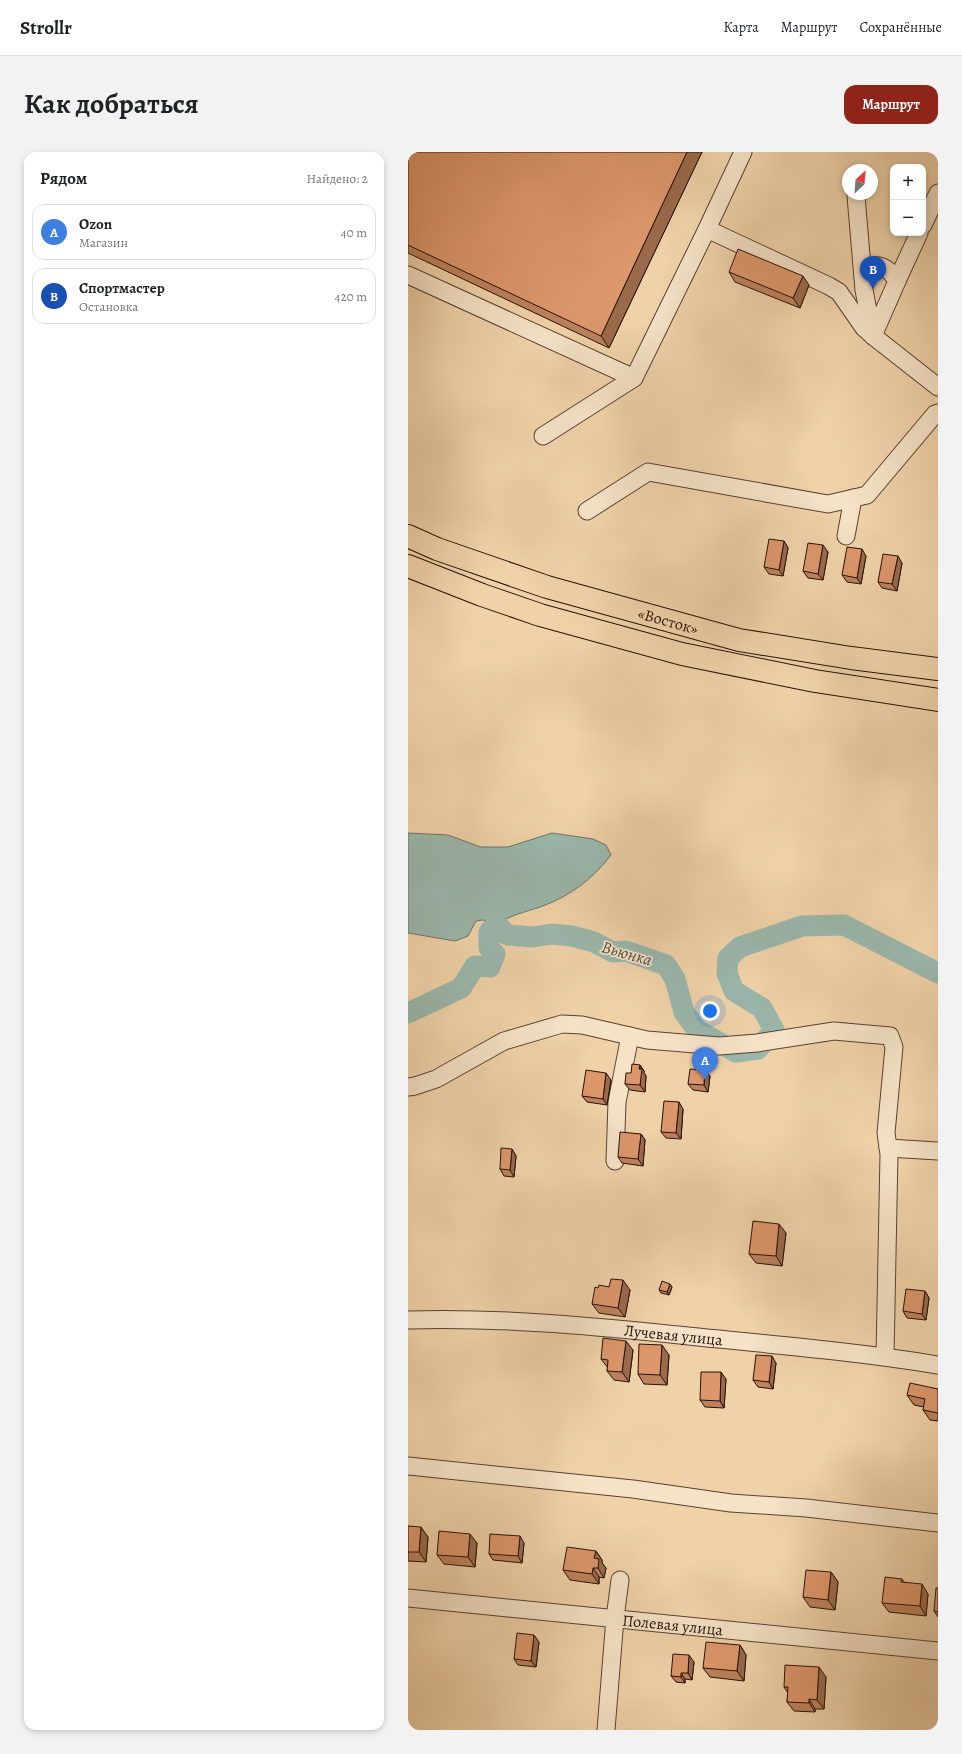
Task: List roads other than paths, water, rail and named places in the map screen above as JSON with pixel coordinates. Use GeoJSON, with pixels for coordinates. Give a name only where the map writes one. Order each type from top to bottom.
{"type":"FeatureCollection","features":[{"type":"Feature","properties":{"kind":"highway","name":"«Восток»"},"geometry":{"type":"LineString","coordinates":[[408,536],[437,549],[547,587],[739,640],[851,658],[938,669]]}},
{"type":"Feature","properties":{"kind":"highway","name":"«Восток»"},"geometry":{"type":"LineString","coordinates":[[408,566],[482,596],[540,615],[682,654],[814,681],[938,700]]}},
{"type":"Feature","properties":{"kind":"street"},"geometry":{"type":"LineString","coordinates":[[543,436],[634,378],[708,229],[743,152]]}},
{"type":"Feature","properties":{"kind":"street"},"geometry":{"type":"LineString","coordinates":[[926,219],[938,193]]}},
{"type":"Feature","properties":{"kind":"street"},"geometry":{"type":"LineString","coordinates":[[856,200],[863,277],[873,336]]}},
{"type":"Feature","properties":{"kind":"street"},"geometry":{"type":"LineString","coordinates":[[708,229],[749,250],[815,278],[839,292],[864,328],[938,387]]}},
{"type":"Feature","properties":{"kind":"street"},"geometry":{"type":"LineString","coordinates":[[873,336],[896,281],[918,236]]}},
{"type":"Feature","properties":{"kind":"street"},"geometry":{"type":"LineString","coordinates":[[863,277],[867,270],[875,266],[884,266],[891,271],[896,281]]}},
{"type":"Feature","properties":{"kind":"street"},"geometry":{"type":"LineString","coordinates":[[408,275],[634,378]]}},
{"type":"Feature","properties":{"kind":"street"},"geometry":{"type":"LineString","coordinates":[[587,511],[648,472],[828,504],[867,495],[935,414],[938,413]]}},
{"type":"Feature","properties":{"kind":"street"},"geometry":{"type":"LineString","coordinates":[[846,536],[853,498]]}},
{"type":"Feature","properties":{"kind":"street"},"geometry":{"type":"LineString","coordinates":[[408,1087],[436,1079],[504,1041],[562,1024],[582,1025],[647,1040],[719,1046],[757,1043],[834,1031],[890,1036],[894,1047],[886,1133],[888,1148],[886,1356]]}},
{"type":"Feature","properties":{"kind":"street"},"geometry":{"type":"LineString","coordinates":[[615,1161],[617,1102],[630,1036]]}},
{"type":"Feature","properties":{"kind":"street"},"geometry":{"type":"LineString","coordinates":[[888,1148],[938,1151]]}},
{"type":"Feature","properties":{"kind":"street","name":"Лучевая улица"},"geometry":{"type":"LineString","coordinates":[[408,1320],[439,1319],[578,1325],[886,1356],[938,1365]]}},
{"type":"Feature","properties":{"kind":"street"},"geometry":{"type":"LineString","coordinates":[[408,1466],[633,1489],[730,1503],[806,1508],[938,1523]]}},
{"type":"Feature","properties":{"kind":"street"},"geometry":{"type":"LineString","coordinates":[[606,1730],[615,1618],[620,1580]]}},
{"type":"Feature","properties":{"kind":"street","name":"Полевая улица"},"geometry":{"type":"LineString","coordinates":[[408,1598],[938,1651]]}},
{"type":"Feature","properties":{"kind":"waterway","name":"Вьюнка"},"geometry":{"type":"LineString","coordinates":[[408,1013],[461,988],[475,966],[490,967],[495,954],[489,948],[489,932],[497,924],[507,935],[533,937],[552,934],[572,936],[594,942],[613,952],[626,951],[666,965],[675,979],[684,1012],[697,1030],[736,1052],[758,1049],[774,1030],[762,1008],[734,991],[727,973],[728,958],[740,947],[802,926],[844,925],[938,973]]}},
{"type":"Feature","properties":{"kind":"place","name":"Спортмастер"},"geometry":{"type":"Point","coordinates":[873,289]}},
{"type":"Feature","properties":{"kind":"place","name":"Ozon"},"geometry":{"type":"Point","coordinates":[705,1080]}}]}
